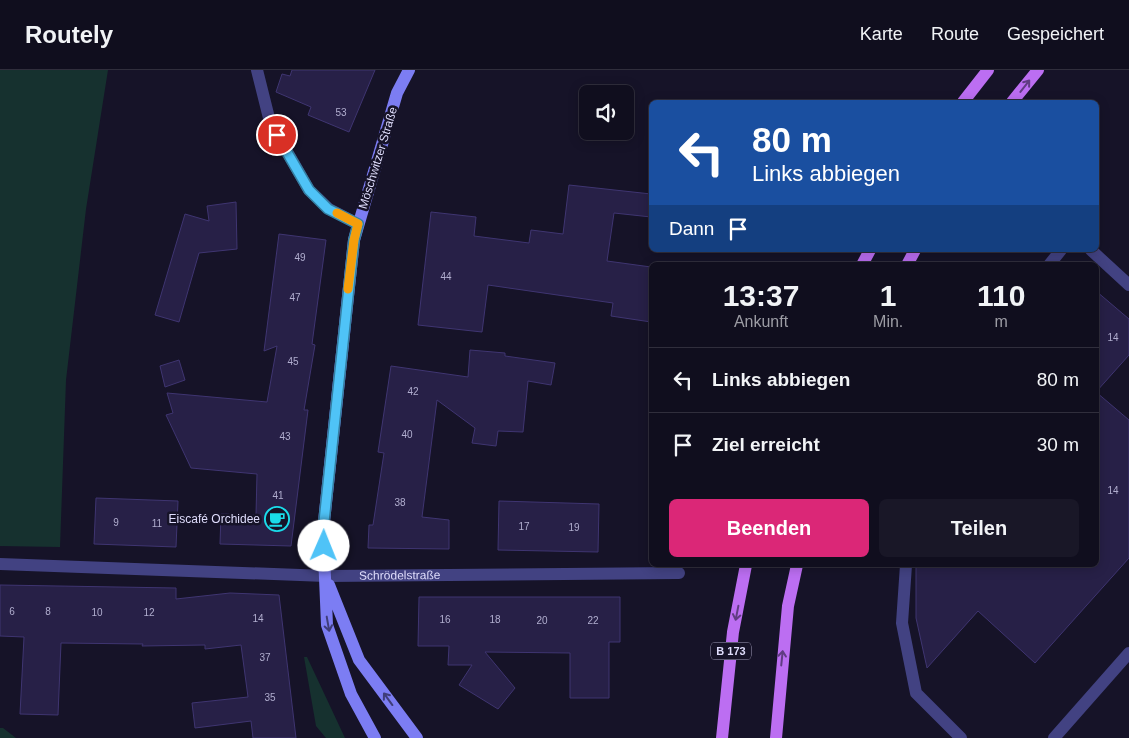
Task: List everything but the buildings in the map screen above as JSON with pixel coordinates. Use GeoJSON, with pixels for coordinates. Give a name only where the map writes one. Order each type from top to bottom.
{"type":"FeatureCollection","features":[{"type":"Feature","properties":{"kind":"main road","name":"Möschwitzer Straße"},"geometry":{"type":"LineString","coordinates":[[375,738],[351,694],[327,625],[323,531],[354,240],[397,93],[409,70]]}},
{"type":"Feature","properties":{"kind":"main road"},"geometry":{"type":"LineString","coordinates":[[965,100],[988,70]]}},
{"type":"Feature","properties":{"kind":"main road"},"geometry":{"type":"LineString","coordinates":[[1014,100],[1038,70]]}},
{"type":"Feature","properties":{"kind":"main road","name":"B 173"},"geometry":{"type":"LineString","coordinates":[[722,738],[733,632],[746,567]]}},
{"type":"Feature","properties":{"kind":"main road"},"geometry":{"type":"LineString","coordinates":[[776,738],[788,606],[797,567]]}},
{"type":"Feature","properties":{"kind":"main road","name":"Möschwitzer Straße"},"geometry":{"type":"LineString","coordinates":[[326,576],[358,660],[416,738]]}},
{"type":"Feature","properties":{"kind":"street"},"geometry":{"type":"LineString","coordinates":[[257,70],[270,122],[309,190],[328,209],[358,224]]}},
{"type":"Feature","properties":{"kind":"street"},"geometry":{"type":"LineString","coordinates":[[1051,262],[1059,252]]}},
{"type":"Feature","properties":{"kind":"street"},"geometry":{"type":"LineString","coordinates":[[1093,252],[1129,285]]}},
{"type":"Feature","properties":{"kind":"street","name":"Schrödelstraße"},"geometry":{"type":"LineString","coordinates":[[0,564],[326,576],[679,573]]}},
{"type":"Feature","properties":{"kind":"street"},"geometry":{"type":"LineString","coordinates":[[906,567],[902,623],[916,693],[961,738]]}},
{"type":"Feature","properties":{"kind":"street"},"geometry":{"type":"LineString","coordinates":[[1054,738],[1129,653]]}},
{"type":"Feature","properties":{"kind":"green space"},"geometry":{"type":"Polygon","coordinates":[[[0,70],[108,70],[86,209],[66,380],[60,547],[0,546],[0,70]]]}},
{"type":"Feature","properties":{"kind":"green space"},"geometry":{"type":"Polygon","coordinates":[[[304,657],[307,657],[345,738],[326,738],[316,726],[304,657]]]}},
{"type":"Feature","properties":{"kind":"green space"},"geometry":{"type":"Polygon","coordinates":[[[0,728],[3,728],[16,738],[0,738],[0,728]]]}},
{"type":"Feature","properties":{"kind":"slow traffic"},"geometry":{"type":"LineString","coordinates":[[337,213],[358,224],[354,240],[348,289]]}},
{"type":"Feature","properties":{"kind":"place","name":"Eiscafé Orchidee"},"geometry":{"type":"Point","coordinates":[277,519]}},
{"type":"Feature","properties":{"kind":"route"},"geometry":{"type":"LineString","coordinates":[[277,135],[309,190],[328,209],[358,224],[354,240],[323,531],[324,546]]}}]}
